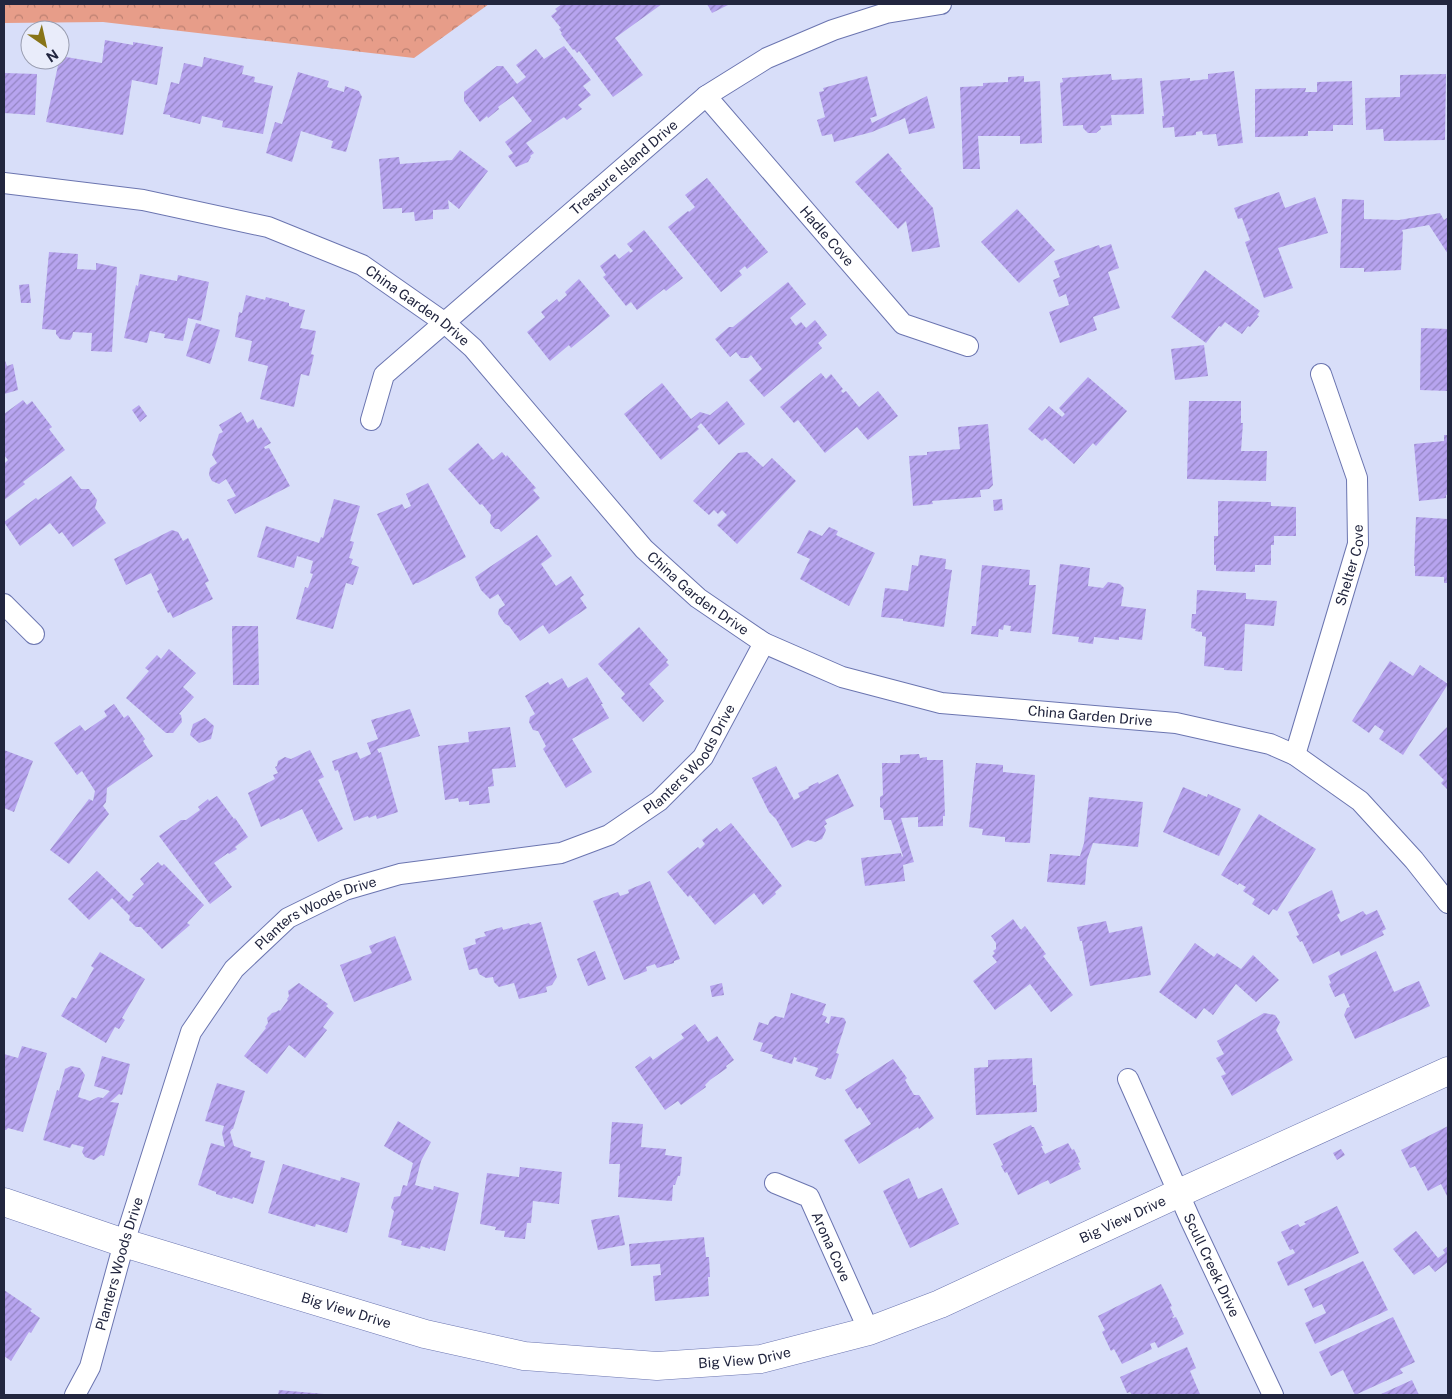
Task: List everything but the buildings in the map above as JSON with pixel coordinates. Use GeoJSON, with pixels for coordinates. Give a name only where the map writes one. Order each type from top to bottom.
{"type":"FeatureCollection","features":[{"type":"Feature","properties":{"kind":"street","name":"Treasure Island Drive"},"geometry":{"type":"LineString","coordinates":[[371,420],[384,375],[706,96],[767,58],[832,30],[886,13],[941,4]]}},
{"type":"Feature","properties":{"kind":"street","name":"Hadle Cove"},"geometry":{"type":"LineString","coordinates":[[706,96],[903,324],[968,346]]}},
{"type":"Feature","properties":{"kind":"street","name":"China Garden Drive"},"geometry":{"type":"LineString","coordinates":[[4,183],[143,200],[268,227],[362,265],[445,323],[473,348],[644,549],[698,598],[764,643],[842,677],[941,702],[1176,722],[1270,744],[1294,755],[1360,801],[1414,860],[1448,903]]}},
{"type":"Feature","properties":{"kind":"street","name":"Shelter Cove"},"geometry":{"type":"LineString","coordinates":[[1294,755],[1358,544],[1357,478],[1322,374]]}},
{"type":"Feature","properties":{"kind":"street"},"geometry":{"type":"LineString","coordinates":[[4,604],[34,634]]}},
{"type":"Feature","properties":{"kind":"street","name":"Planters Woods Drive"},"geometry":{"type":"LineString","coordinates":[[75,1395],[90,1367],[124,1243],[190,1032],[234,969],[288,918],[345,890],[400,874],[561,853],[608,835],[658,801],[704,757],[764,643]]}},
{"type":"Feature","properties":{"kind":"street","name":"Big View Drive"},"geometry":{"type":"LineString","coordinates":[[4,1202],[124,1243],[425,1334],[524,1356],[657,1366],[761,1359],[869,1331],[940,1304],[1179,1192],[1448,1070]]}},
{"type":"Feature","properties":{"kind":"street","name":"Scull Creek Drive"},"geometry":{"type":"LineString","coordinates":[[1128,1079],[1273,1395]]}},
{"type":"Feature","properties":{"kind":"street","name":"Arona Cove"},"geometry":{"type":"LineString","coordinates":[[775,1182],[809,1197],[869,1331]]}},
{"type":"Feature","properties":{"kind":"green space"},"geometry":{"type":"Polygon","coordinates":[[[4,4],[489,4],[414,58],[103,22],[20,20],[20,23],[4,23],[4,4]]]}}]}
